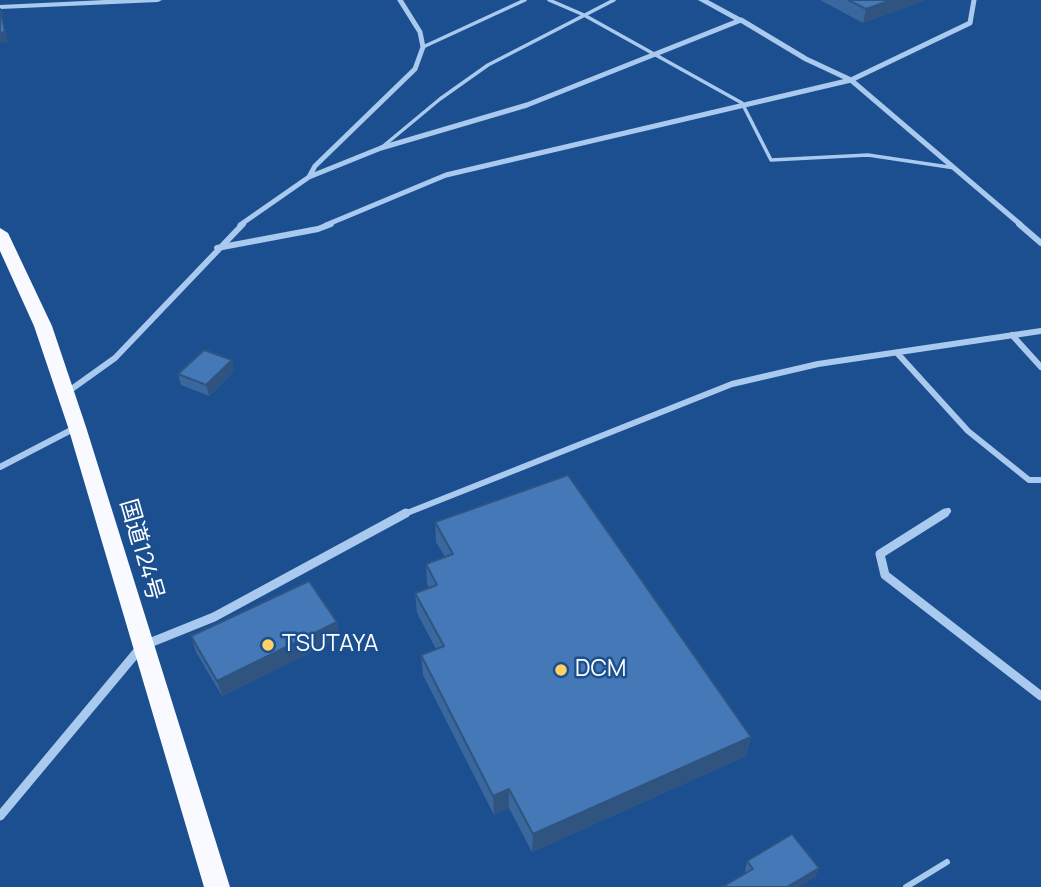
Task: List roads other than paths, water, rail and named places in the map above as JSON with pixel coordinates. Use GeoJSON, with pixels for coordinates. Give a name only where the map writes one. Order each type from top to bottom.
{"type":"FeatureCollection","features":[{"type":"Feature","properties":{"kind":"highway","name":"国道124号"},"geometry":{"type":"LineString","coordinates":[[0,233],[43,326],[77,427],[217,887]]}},
{"type":"Feature","properties":{"kind":"street"},"geometry":{"type":"LineString","coordinates":[[0,7],[158,0]]}},
{"type":"Feature","properties":{"kind":"street"},"geometry":{"type":"LineString","coordinates":[[309,177],[315,166],[415,69],[423,47],[420,32],[400,0]]}},
{"type":"Feature","properties":{"kind":"street"},"geometry":{"type":"LineString","coordinates":[[702,0],[806,59],[851,80],[1041,243]]}},
{"type":"Feature","properties":{"kind":"street"},"geometry":{"type":"LineString","coordinates":[[216,248],[318,229],[446,175],[742,103],[851,80],[970,23],[974,0]]}},
{"type":"Feature","properties":{"kind":"street"},"geometry":{"type":"LineString","coordinates":[[65,393],[98,373],[115,358],[216,248],[260,209],[309,177],[380,149],[527,105],[741,20]]}},
{"type":"Feature","properties":{"kind":"street"},"geometry":{"type":"LineString","coordinates":[[0,816],[142,646],[214,617],[404,514],[720,389],[818,363],[898,354],[1041,331]]}},
{"type":"Feature","properties":{"kind":"street"},"geometry":{"type":"LineString","coordinates":[[1012,335],[1041,367]]}},
{"type":"Feature","properties":{"kind":"street"},"geometry":{"type":"LineString","coordinates":[[898,354],[968,431],[1029,481],[1041,480]]}},
{"type":"Feature","properties":{"kind":"street"},"geometry":{"type":"LineString","coordinates":[[0,467],[77,427]]}},
{"type":"Feature","properties":{"kind":"street"},"geometry":{"type":"LineString","coordinates":[[948,511],[880,554],[884,575],[1041,696]]}},
{"type":"Feature","properties":{"kind":"lane"},"geometry":{"type":"LineString","coordinates":[[423,47],[525,0]]}},
{"type":"Feature","properties":{"kind":"lane"},"geometry":{"type":"LineString","coordinates":[[549,0],[584,15],[742,103],[771,160],[868,155],[955,168]]}},
{"type":"Feature","properties":{"kind":"lane"},"geometry":{"type":"LineString","coordinates":[[380,149],[440,99],[488,65],[614,0]]}},
{"type":"Feature","properties":{"kind":"lane"},"geometry":{"type":"LineString","coordinates":[[906,887],[947,862]]}},
{"type":"Feature","properties":{"kind":"place","name":"TSUTAYA"},"geometry":{"type":"Point","coordinates":[268,645]}},
{"type":"Feature","properties":{"kind":"place","name":"DCM"},"geometry":{"type":"Point","coordinates":[561,670]}}]}
